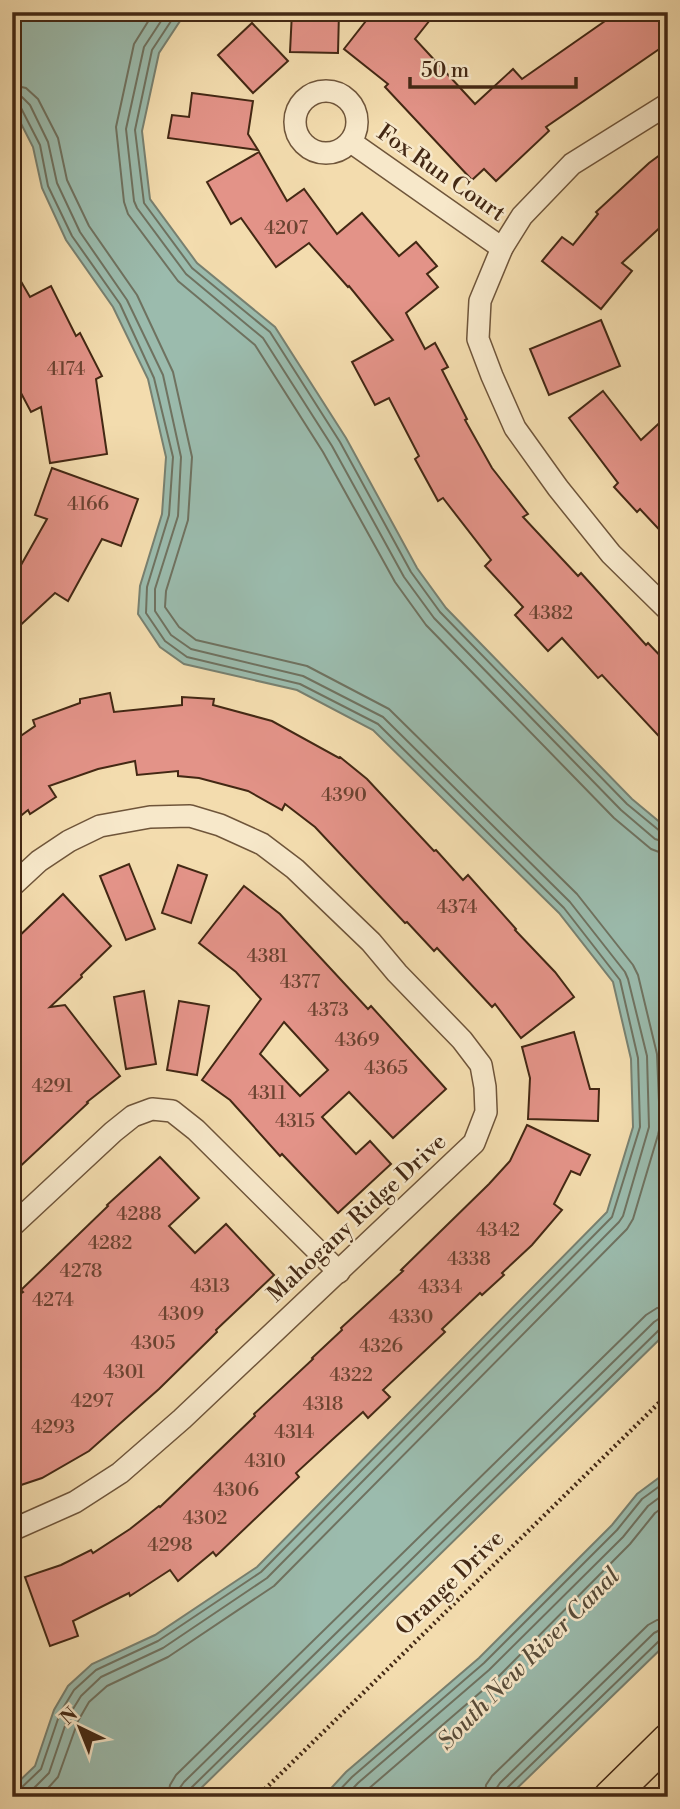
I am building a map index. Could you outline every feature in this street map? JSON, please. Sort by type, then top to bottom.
[{"type":"main road","points":[[610,1797],[668,1740]]},
{"type":"street","points":[[668,104],[572,164],[522,216],[502,248],[480,301],[478,339],[515,428],[558,488],[611,554],[668,610]]},
{"type":"street","name":"Fox Run Court","points":[[351,142],[502,248]]},
{"type":"street","name":"Mahogany Ridge Drive","points":[[12,886],[49,854],[69,841],[100,826],[150,817],[190,816],[220,825],[262,844],[295,869],[371,942],[462,1040],[481,1065],[486,1112],[474,1143],[182,1419],[120,1473],[75,1502],[12,1530]]},
{"type":"street","points":[[12,1226],[133,1116],[152,1109],[172,1111],[196,1130],[338,1272]]},
{"type":"path","name":"Orange Drive","points":[[257,1797],[668,1394]]},
{"type":"water","points":[[12,12],[186,12],[159,53],[142,131],[150,199],[197,263],[275,327],[346,438],[417,568],[446,608],[632,799],[668,829],[668,1331],[192,1797],[12,1797],[12,1788],[35,1766],[54,1710],[68,1686],[92,1664],[155,1635],[257,1567],[607,1212],[633,1127],[631,1059],[613,982],[559,913],[373,730],[297,690],[184,664],[160,647],[138,614],[140,586],[162,514],[166,457],[148,379],[113,307],[66,240],[42,188],[33,147],[12,106]]},
{"type":"water","name":"South New River Canal","points":[[668,1471],[668,1642],[508,1797],[323,1797],[346,1772],[479,1658],[612,1525],[637,1494]]},
{"type":"building","points":[[292,12],[339,12],[338,53],[290,52]]},
{"type":"building","points":[[373,12],[420,12],[430,20],[415,39],[475,104],[513,69],[522,79],[618,12],[668,12],[668,43],[546,127],[549,131],[496,181],[484,169],[472,180],[385,87],[388,84],[344,49]]},
{"type":"building","points":[[252,23],[288,61],[253,93],[218,55]]},
{"type":"building","points":[[192,93],[253,101],[248,134],[258,150],[168,138],[172,115],[189,117]]},
{"type":"building","points":[[668,149],[668,220],[622,263],[632,271],[601,309],[542,261],[562,237],[573,245],[598,214],[596,212]]},
{"type":"building","points":[[259,152],[287,201],[304,189],[337,234],[362,213],[399,256],[416,242],[437,266],[427,274],[438,287],[406,313],[425,349],[435,343],[448,367],[442,370],[467,419],[465,420],[492,468],[528,514],[523,517],[578,576],[581,573],[646,645],[648,643],[668,664],[668,746],[602,675],[598,678],[562,638],[548,651],[515,615],[523,607],[485,566],[491,560],[443,498],[438,501],[415,459],[419,456],[389,398],[375,405],[352,362],[393,340],[349,286],[309,243],[276,267],[241,218],[231,224],[207,182]]},
{"type":"building","points":[[12,266],[30,297],[51,286],[76,336],[80,333],[102,376],[96,379],[107,454],[50,463],[41,407],[31,412],[12,376]]},
{"type":"building","points":[[601,320],[620,366],[549,395],[530,349]]},
{"type":"building","points":[[603,391],[641,440],[668,415],[668,539],[640,509],[637,512],[614,487],[618,483],[569,418]]},
{"type":"building","points":[[52,468],[138,499],[121,546],[102,539],[68,601],[55,593],[12,633],[12,581],[47,519],[35,515]]},
{"type":"building","points":[[110,693],[114,712],[182,705],[182,697],[214,699],[213,705],[272,721],[340,757],[367,779],[463,880],[468,875],[574,997],[521,1038],[495,1004],[492,1007],[437,948],[434,951],[407,922],[405,923],[315,827],[285,804],[282,810],[248,791],[199,778],[178,776],[178,771],[137,775],[135,761],[98,769],[49,786],[56,797],[30,814],[28,810],[12,823],[12,742],[35,726],[33,720],[80,703],[80,699]]},
{"type":"building","points":[[129,864],[155,929],[126,940],[100,876]]},
{"type":"building","points":[[178,865],[207,875],[191,923],[162,913]]},
{"type":"building","points":[[244,886],[280,914],[368,1009],[371,1006],[446,1089],[393,1138],[349,1092],[322,1117],[356,1154],[370,1141],[391,1164],[338,1213],[282,1154],[280,1156],[230,1100],[202,1080],[261,999],[236,972],[199,943]],"holes":[[[284,1022],[328,1070],[300,1096],[260,1054]]]},
{"type":"building","points":[[63,894],[111,946],[50,1007],[65,1005],[120,1076],[87,1102],[12,1174],[12,943]]},
{"type":"building","points":[[144,991],[156,1064],[126,1069],[114,997]]},
{"type":"building","points":[[179,1001],[209,1006],[197,1075],[167,1070]]},
{"type":"building","points":[[574,1032],[590,1089],[599,1089],[598,1121],[528,1119],[530,1078],[522,1047]]},
{"type":"building","points":[[527,1125],[590,1155],[580,1175],[571,1171],[554,1204],[562,1210],[532,1245],[502,1273],[504,1275],[482,1295],[480,1293],[442,1329],[445,1332],[383,1390],[390,1397],[368,1418],[363,1412],[333,1439],[296,1473],[299,1477],[216,1556],[213,1552],[178,1581],[170,1570],[130,1596],[129,1593],[73,1621],[78,1636],[50,1646],[25,1577],[61,1565],[91,1550],[93,1553],[160,1507],[489,1184],[510,1161]]},
{"type":"building","points":[[160,1157],[199,1198],[169,1226],[195,1253],[226,1224],[274,1275],[159,1389],[89,1451],[42,1478],[12,1488],[12,1299],[23,1292],[21,1290],[107,1205]]}]
